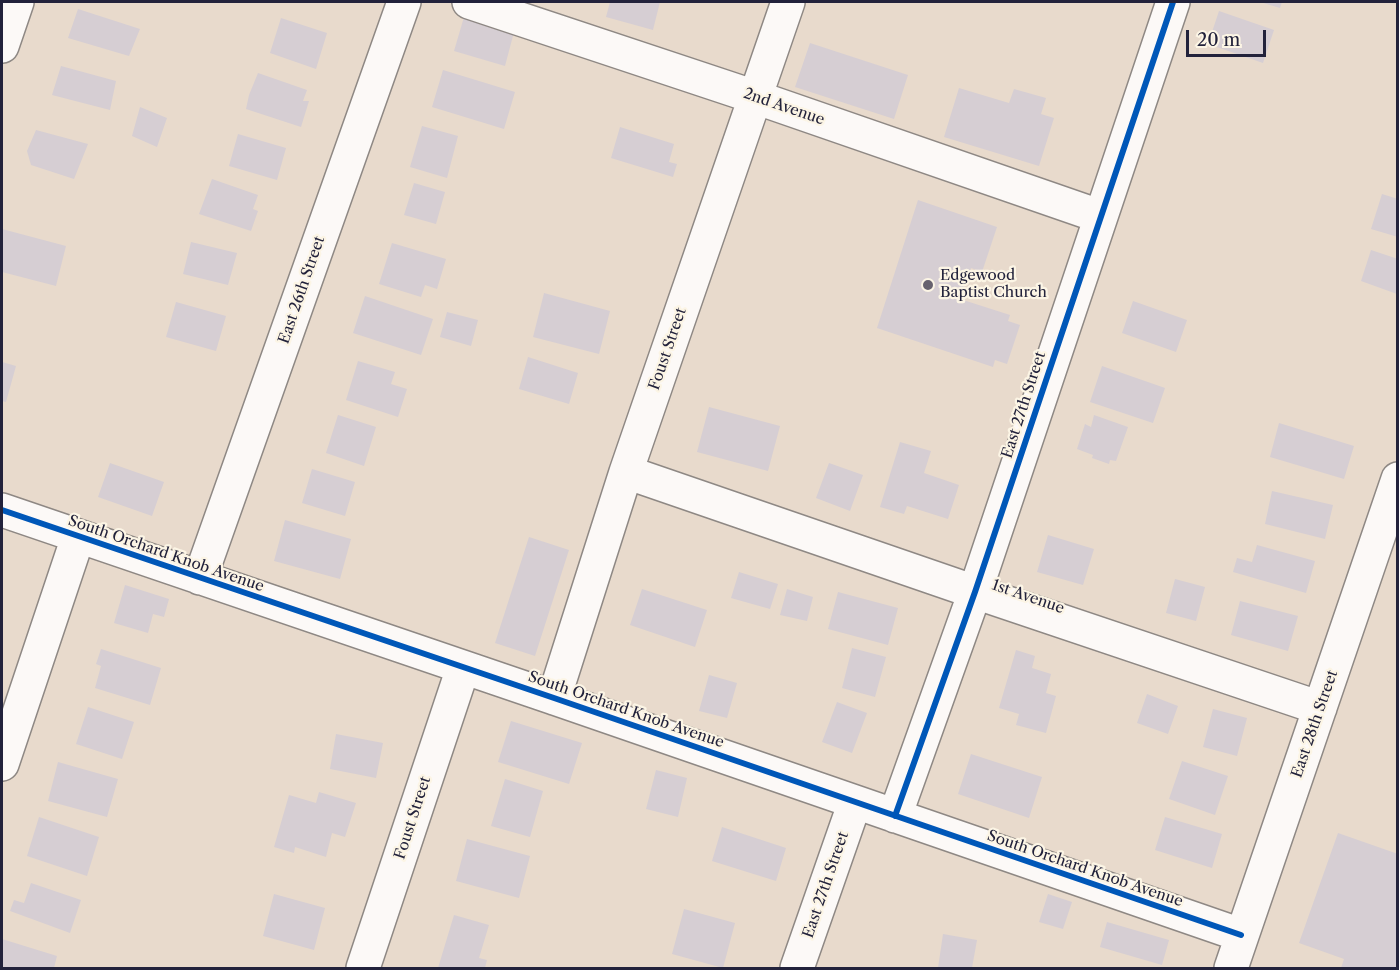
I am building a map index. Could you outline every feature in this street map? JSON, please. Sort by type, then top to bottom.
[{"type":"street","points":[[2,46],[17,2]]},
{"type":"street","name":"East 26th Street","points":[[200,578],[404,2]]},
{"type":"street","name":"2nd Avenue","points":[[469,2],[755,97],[1099,216]]},
{"type":"street","name":"Foust Street","points":[[554,698],[626,471],[788,2]]},
{"type":"street","name":"East 27th Street","points":[[895,816],[975,592],[1099,216],[1173,2]]},
{"type":"street","name":"1st Avenue","points":[[626,471],[1320,708]]},
{"type":"street","name":"East 28th Street","points":[[1231,969],[1398,479]]},
{"type":"street","name":"South Orchard Knob Avenue","points":[[2,510],[1241,935]]},
{"type":"street","points":[[2,764],[78,537]]},
{"type":"street","name":"Foust Street","points":[[363,969],[463,668]]},
{"type":"street","name":"East 27th Street","points":[[797,969],[855,802]]},
{"type":"building","points":[[610,2],[660,2],[653,30],[606,17]]},
{"type":"building","points":[[1260,2],[1282,2],[1280,8]]},
{"type":"building","points":[[78,9],[140,29],[129,56],[68,38]]},
{"type":"building","points":[[1219,11],[1274,30],[1263,63],[1208,44]]},
{"type":"building","points":[[464,17],[514,32],[505,66],[454,51]]},
{"type":"building","points":[[281,18],[327,33],[316,69],[270,53]]},
{"type":"building","points":[[810,43],[908,75],[894,119],[795,87]]},
{"type":"building","points":[[61,66],[116,81],[110,110],[52,95]]},
{"type":"building","points":[[443,70],[515,92],[504,129],[432,107]]},
{"type":"building","points":[[258,73],[307,90],[303,101],[309,101],[301,127],[246,109]]},
{"type":"building","points":[[959,88],[1009,103],[1014,89],[1046,98],[1041,114],[1054,118],[1039,166],[944,137]]},
{"type":"building","points":[[140,107],[167,118],[157,147],[132,136]]},
{"type":"building","points":[[422,126],[458,136],[447,178],[410,167]]},
{"type":"building","points":[[620,127],[674,144],[669,162],[677,164],[673,177],[611,158]]},
{"type":"building","points":[[36,130],[88,144],[74,179],[31,165],[27,151]]},
{"type":"building","points":[[238,134],[286,148],[277,180],[229,166]]},
{"type":"building","points":[[212,179],[258,195],[253,209],[258,211],[251,231],[199,214]]},
{"type":"building","points":[[414,183],[445,192],[436,224],[404,215]]},
{"type":"building","points":[[1382,194],[1398,199],[1398,237],[1371,229]]},
{"type":"building","name":"Edgewood Baptist Church","points":[[918,200],[997,227],[982,272],[971,268],[960,299],[1010,315],[1008,321],[1020,325],[1007,364],[995,360],[993,367],[877,328]]},
{"type":"building","points":[[2,229],[66,246],[56,286],[2,272]]},
{"type":"building","points":[[191,242],[237,253],[228,285],[183,274]]},
{"type":"building","points":[[392,243],[446,259],[437,289],[425,285],[421,297],[379,284]]},
{"type":"building","points":[[1371,250],[1398,259],[1397,294],[1361,281]]},
{"type":"building","points":[[544,293],[610,311],[599,354],[533,337]]},
{"type":"building","points":[[365,296],[433,319],[421,355],[353,333]]},
{"type":"building","points":[[1133,301],[1187,320],[1176,352],[1122,333]]},
{"type":"building","points":[[176,302],[226,316],[216,351],[166,337]]},
{"type":"building","points":[[447,312],[478,320],[471,346],[440,337]]},
{"type":"building","points":[[528,357],[578,373],[569,404],[519,389]]},
{"type":"building","points":[[358,361],[395,372],[391,384],[407,389],[398,417],[346,400]]},
{"type":"building","points":[[2,362],[16,366],[6,402],[2,401]]},
{"type":"building","points":[[1102,366],[1165,388],[1153,423],[1090,402]]},
{"type":"building","points":[[709,407],[780,426],[768,471],[697,452]]},
{"type":"building","points":[[338,415],[376,427],[364,466],[326,453]]},
{"type":"building","points":[[1094,415],[1128,427],[1116,461],[1110,460],[1109,464],[1077,449],[1085,424],[1091,427]]},
{"type":"building","points":[[1279,423],[1354,446],[1344,479],[1270,457]]},
{"type":"building","points":[[900,442],[931,451],[924,473],[959,485],[948,519],[907,506],[904,514],[880,507]]},
{"type":"building","points":[[110,463],[164,482],[152,516],[98,497]]},
{"type":"building","points":[[829,463],[863,475],[850,511],[816,498]]},
{"type":"building","points":[[312,469],[355,482],[345,516],[302,503]]},
{"type":"building","points":[[1272,491],[1333,505],[1325,539],[1265,524]]},
{"type":"building","points":[[285,520],[351,539],[340,579],[274,561]]},
{"type":"building","points":[[1048,535],[1094,549],[1083,585],[1037,572]]},
{"type":"building","points":[[529,537],[569,550],[535,656],[495,643]]},
{"type":"building","points":[[1257,545],[1315,561],[1306,593],[1233,572],[1237,558],[1252,562]]},
{"type":"building","points":[[739,572],[778,584],[770,609],[731,598]]},
{"type":"building","points":[[1175,579],[1205,587],[1196,621],[1166,613]]},
{"type":"building","points":[[125,585],[169,599],[164,617],[153,614],[148,633],[114,623]]},
{"type":"building","points":[[642,589],[707,610],[695,647],[630,625]]},
{"type":"building","points":[[787,589],[813,597],[807,621],[780,615]]},
{"type":"building","points":[[838,592],[898,608],[888,645],[828,629]]},
{"type":"building","points":[[1240,601],[1298,616],[1288,651],[1231,635]]},
{"type":"building","points":[[852,648],[886,657],[875,697],[842,688]]},
{"type":"building","points":[[101,649],[161,668],[150,705],[95,688],[101,666],[96,664]]},
{"type":"building","points":[[1016,650],[1035,656],[1032,668],[1051,674],[1046,693],[1056,696],[1046,733],[1016,725],[1019,714],[999,708]]},
{"type":"building","points":[[709,675],[737,683],[727,718],[699,711]]},
{"type":"building","points":[[1147,694],[1178,706],[1168,734],[1137,723]]},
{"type":"building","points":[[837,702],[867,713],[852,753],[822,742]]},
{"type":"building","points":[[88,707],[134,722],[122,759],[76,744]]},
{"type":"building","points":[[1213,709],[1247,718],[1237,756],[1203,747]]},
{"type":"building","points":[[511,721],[582,743],[569,784],[498,762]]},
{"type":"building","points":[[336,734],[383,743],[376,778],[330,769]]},
{"type":"building","points":[[971,754],[1042,777],[1029,818],[958,794]]},
{"type":"building","points":[[1182,761],[1228,776],[1215,815],[1169,799]]},
{"type":"building","points":[[58,762],[118,779],[107,817],[48,801]]},
{"type":"building","points":[[656,770],[687,778],[678,817],[646,809]]},
{"type":"building","points":[[505,779],[543,791],[530,837],[491,826]]},
{"type":"building","points":[[319,792],[356,803],[345,837],[332,833],[326,857],[295,847],[294,853],[274,847],[289,795],[316,803]]},
{"type":"building","points":[[39,817],[99,837],[87,876],[27,856]]},
{"type":"building","points":[[1165,817],[1222,834],[1212,868],[1155,850]]},
{"type":"building","points":[[722,827],[786,848],[776,881],[712,861]]},
{"type":"building","points":[[1338,833],[1398,854],[1398,968],[1341,968],[1344,959],[1299,943]]},
{"type":"building","points":[[467,839],[530,856],[519,898],[456,881]]},
{"type":"building","points":[[31,883],[81,900],[70,933],[10,911],[14,900],[24,903]]},
{"type":"building","points":[[274,894],[325,908],[314,950],[263,936]]},
{"type":"building","points":[[1048,894],[1072,902],[1063,929],[1039,922]]},
{"type":"building","points":[[684,909],[735,923],[723,968],[672,954]]},
{"type":"building","points":[[454,915],[489,925],[479,958],[487,960],[485,968],[438,968]]},
{"type":"building","points":[[1107,922],[1169,940],[1162,965],[1100,947]]},
{"type":"building","points":[[943,934],[977,940],[972,968],[938,968]]},
{"type":"building","points":[[2,939],[57,956],[54,968],[2,968]]},
{"type":"cycle path","points":[[895,816],[975,592],[1173,2]]},
{"type":"cycle path","points":[[2,510],[1241,935]]},
{"type":"place","name":"Edgewood Baptist Church","points":[[928,285]]}]
